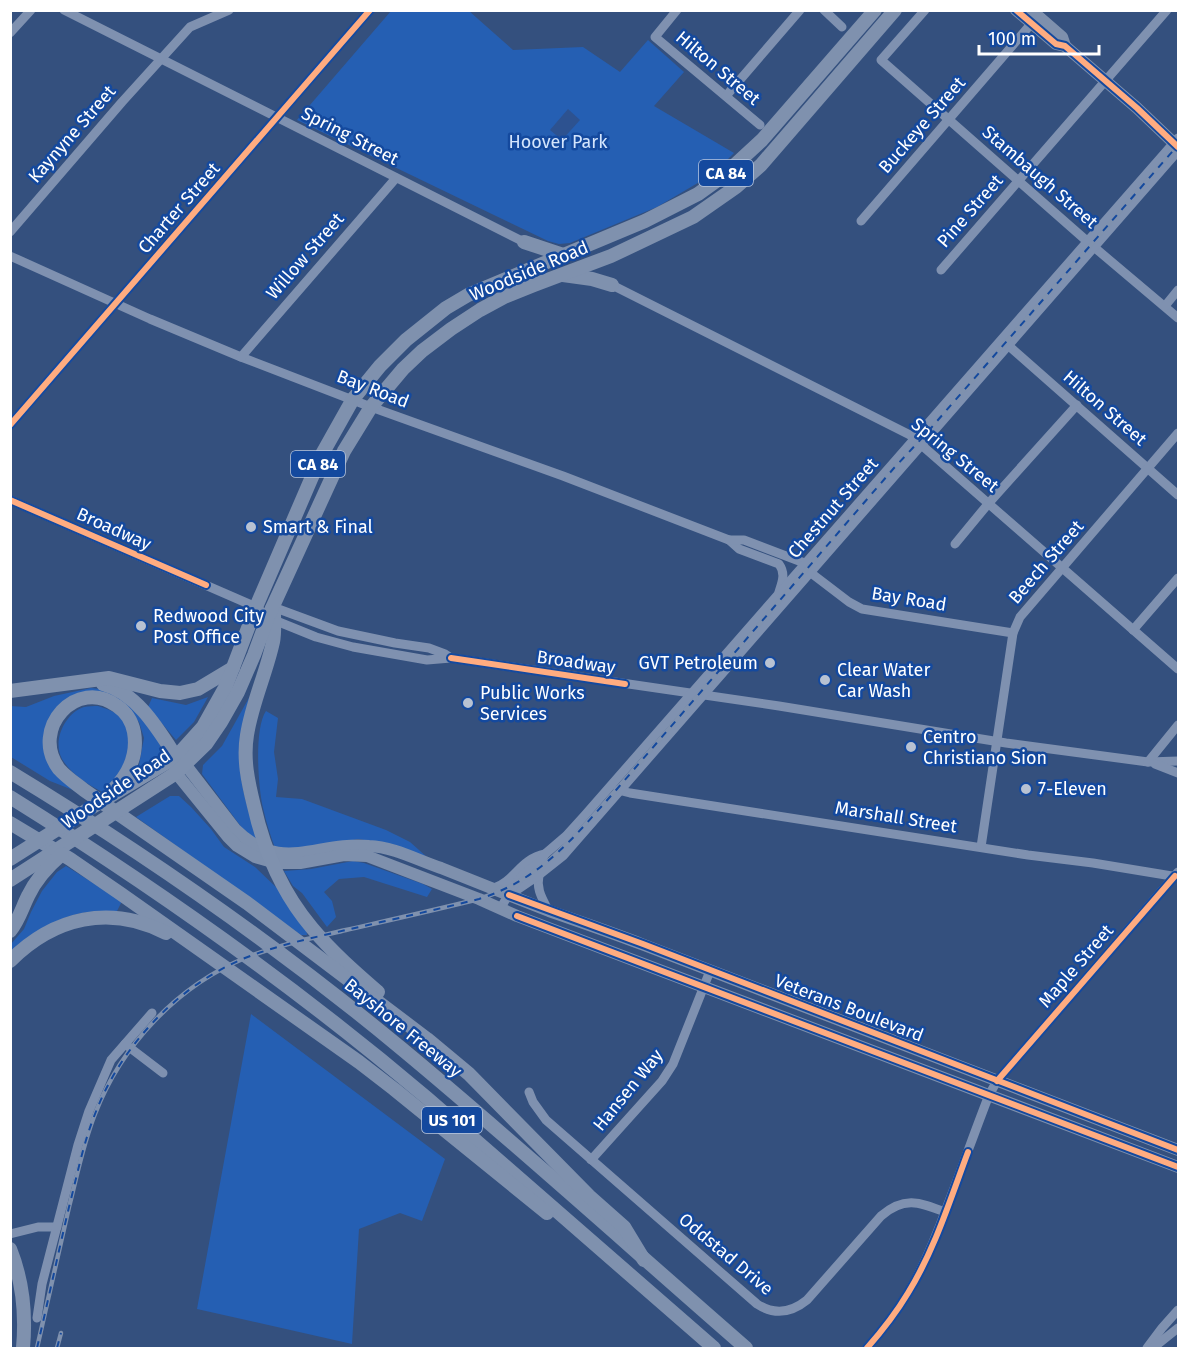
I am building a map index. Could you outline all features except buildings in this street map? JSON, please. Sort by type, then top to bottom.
[{"type":"highway","name":"Woodside Road","points":[[10,857],[97,804],[179,765],[217,704],[321,456],[362,386],[393,352],[446,308],[468,295],[672,208],[698,194],[723,176],[762,140],[875,10]]},
{"type":"highway","name":"Woodside Road","points":[[10,880],[123,808],[206,744],[229,710],[344,451],[371,407],[403,369],[422,351],[480,310],[504,297],[611,256],[693,217],[736,187],[761,165],[896,10]]},
{"type":"highway","points":[[524,242],[563,255]]},
{"type":"highway","points":[[524,242],[531,256],[528,269]]},
{"type":"highway","points":[[611,256],[606,273],[612,285]]},
{"type":"highway","points":[[561,274],[612,285]]},
{"type":"highway","points":[[272,614],[273,641],[250,721],[245,759],[248,782],[261,832],[288,894],[312,928],[332,950],[427,1039]]},
{"type":"highway","points":[[10,691],[109,678],[160,691],[180,693],[198,689],[233,668]]},
{"type":"highway","points":[[90,680],[113,687],[132,700],[156,727],[179,765]]},
{"type":"highway","points":[[97,804],[114,789],[126,774],[133,760],[135,743],[133,728],[126,714],[114,704],[97,698],[79,700],[70,704],[53,723],[49,738],[51,753],[60,769],[84,790],[129,821],[212,879],[316,955],[427,1039],[469,1074],[589,1196],[624,1227],[644,1260]]},
{"type":"highway","name":"Bayshore Freeway","points":[[10,772],[190,888],[351,1008],[425,1068],[746,1348]]},
{"type":"highway","name":"US 101","points":[[10,797],[176,905],[268,972],[387,1064],[714,1348]]},
{"type":"highway","points":[[10,931],[21,915],[33,886],[51,863],[123,808]]},
{"type":"highway","points":[[16,826],[70,859],[202,954],[311,1028],[394,1089],[531,1201],[630,1275]]},
{"type":"highway","points":[[10,961],[28,945],[52,931],[77,921],[100,917],[122,918],[147,924],[202,954]]},
{"type":"highway","points":[[10,1249],[17,1265],[23,1299],[25,1326],[23,1348]]},
{"type":"main road","points":[[1016,10],[1035,15],[1062,37],[1065,46],[1178,144]]},
{"type":"main road","name":"Veterans Boulevard","points":[[179,765],[235,829],[260,848],[288,854],[360,845],[391,849],[1179,1150]]},
{"type":"main road","name":"Veterans Boulevard","points":[[179,765],[228,837],[237,846],[255,857],[289,864],[344,855],[367,856],[468,894],[500,909],[1179,1167]]},
{"type":"main road","points":[[881,1054],[907,1046]]},
{"type":"street","points":[[10,33],[31,10]]},
{"type":"street","name":"Spring Street","points":[[64,10],[524,242]]},
{"type":"street","name":"Kaynyne Street","points":[[10,232],[159,59],[190,27],[229,10]]},
{"type":"street","name":"Charter Street","points":[[10,425],[370,10]]},
{"type":"street","name":"Hilton Street","points":[[677,10],[655,37],[760,125]]},
{"type":"street","points":[[726,96],[800,10]]},
{"type":"street","points":[[824,10],[842,27]]},
{"type":"street","name":"Stambaugh Street","points":[[925,10],[882,60],[1179,318]]},
{"type":"street","name":"Pine Street","points":[[941,270],[1167,10]]},
{"type":"street","name":"Buckeye Street","points":[[861,220],[1035,15]]},
{"type":"street","name":"Chestnut Street","points":[[509,895],[563,856],[621,791],[809,568],[1178,144]]},
{"type":"street","name":"Willow Street","points":[[241,357],[396,178]]},
{"type":"street","name":"Chestnut Street","points":[[918,443],[1009,346],[1092,244]]},
{"type":"street","name":"Bay Road","points":[[10,256],[179,332],[241,357],[729,540],[739,549],[779,564],[784,577],[779,592]]},
{"type":"street","name":"Spring Street","points":[[612,285],[910,435],[1179,669]]},
{"type":"street","points":[[1165,306],[1179,290]]},
{"type":"street","name":"Hilton Street","points":[[1009,346],[1179,495]]},
{"type":"street","points":[[955,544],[1077,405]]},
{"type":"street","name":"Beech Street","points":[[981,847],[1012,633],[1020,617],[1179,433]]},
{"type":"street","name":"Broadway","points":[[10,500],[272,614],[338,631],[429,648],[451,658],[998,741],[1148,762],[1179,761]]},
{"type":"street","name":"Bay Road","points":[[729,540],[744,540],[809,568],[849,602],[861,609],[1012,633]]},
{"type":"street","name":"Chestnut Street","points":[[500,909],[515,884],[566,836],[779,592],[809,568]]},
{"type":"street","points":[[1134,630],[1179,578]]},
{"type":"street","points":[[1148,762],[1179,725]]},
{"type":"street","name":"Broadway","points":[[1148,762],[1179,772]]},
{"type":"street","points":[[636,774],[634,779],[638,788],[648,796]]},
{"type":"street","name":"Marshall Street","points":[[610,786],[621,791],[648,796],[1178,875]]},
{"type":"street","points":[[494,888],[507,882],[521,866],[535,856],[545,854]]},
{"type":"street","points":[[539,875],[538,888],[548,910]]},
{"type":"street","name":"Maple Street","points":[[867,1348],[888,1323],[909,1292],[932,1246],[989,1095],[997,1081],[1178,875]]},
{"type":"street","name":"Hansen Way","points":[[591,1160],[668,1072],[678,1055],[710,970]]},
{"type":"street","points":[[37,1318],[42,1284],[88,1111],[111,1060],[152,1012]]},
{"type":"street","points":[[125,1044],[163,1073]]},
{"type":"street","name":"Oddstad Drive","points":[[529,1092],[538,1111],[546,1120],[765,1309],[791,1310],[800,1306],[881,1216],[894,1206],[917,1202],[945,1212]]},
{"type":"street","points":[[10,1234],[38,1227],[57,1227]]},
{"type":"street","points":[[1147,1348],[1179,1310]]},
{"type":"street","points":[[1153,1348],[1179,1328]]},
{"type":"green space","name":"Hoover Park","points":[[391,11],[469,11],[513,50],[583,47],[620,72],[648,40],[684,72],[654,106],[734,153],[713,174],[657,207],[570,243],[559,244],[548,241],[297,120]]},
{"type":"green space","points":[[91,688],[108,690],[126,700],[154,733],[165,755],[137,775],[144,738],[139,722],[120,701],[102,694],[60,708],[47,754],[78,792],[50,781],[11,757],[10,706],[26,707],[54,696]]},
{"type":"green space","points":[[250,696],[241,734],[240,771],[245,798],[260,843],[242,828],[202,774],[203,765],[222,746]]},
{"type":"green space","points":[[208,697],[194,722],[176,740],[148,707],[152,698],[186,705]]},
{"type":"green space","points":[[98,706],[115,713],[124,720],[133,749],[117,781],[102,792],[75,774],[59,752],[62,728],[71,715],[84,707]]},
{"type":"green space","points":[[266,711],[278,718],[274,752],[278,779],[276,797],[302,799],[386,830],[410,842],[428,858],[395,845],[358,839],[309,848],[275,848],[263,808],[259,773],[258,744],[262,719]]},
{"type":"green space","points":[[170,796],[179,796],[211,829],[224,847],[255,867],[279,890],[306,928],[307,935],[301,935],[136,817]]},
{"type":"green space","points":[[353,861],[432,889],[427,897],[364,877],[339,879],[324,892],[332,901],[336,917],[327,927],[302,893],[293,886],[284,871],[311,869]]},
{"type":"green space","points":[[66,866],[122,901],[116,913],[94,912],[68,917],[38,932],[11,953],[11,944],[24,929],[42,891],[57,872]]},
{"type":"green space","points":[[251,1014],[445,1159],[422,1221],[400,1213],[359,1229],[352,1344],[197,1309]]},
{"type":"shaded area","points":[[568,109],[580,120],[562,140],[550,130]]},
{"type":"railway","points":[[37,1348],[69,1207],[91,1125],[106,1089],[120,1065],[154,1021],[197,985],[245,958],[295,942],[479,899],[521,880],[556,855],[617,789],[894,468],[1178,145]]},
{"type":"railway","points":[[57,1348],[61,1333]]},
{"type":"cycle path","points":[[10,425],[370,10]]},
{"type":"cycle path","points":[[1016,10],[1056,44],[1065,46],[1178,147]]},
{"type":"cycle path","points":[[10,500],[206,585]]},
{"type":"cycle path","points":[[451,658],[625,684]]},
{"type":"cycle path","points":[[997,1081],[1175,876]]},
{"type":"cycle path","points":[[509,895],[643,944],[1178,1150]]},
{"type":"cycle path","points":[[517,916],[1178,1167]]},
{"type":"cycle path","points":[[867,1348],[894,1315],[918,1276],[941,1224],[968,1152]]},
{"type":"place","name":"Smart & Final","points":[[251,527]]},
{"type":"place","name":"Redwood City Post Office","points":[[141,626]]},
{"type":"place","name":"GVT Petroleum","points":[[770,663]]},
{"type":"place","name":"Clear Water Car Wash","points":[[825,680]]},
{"type":"place","name":"Public Works Services","points":[[468,703]]},
{"type":"place","name":"Centro Christiano Sion","points":[[911,747]]},
{"type":"place","name":"7-Eleven","points":[[1026,789]]}]
